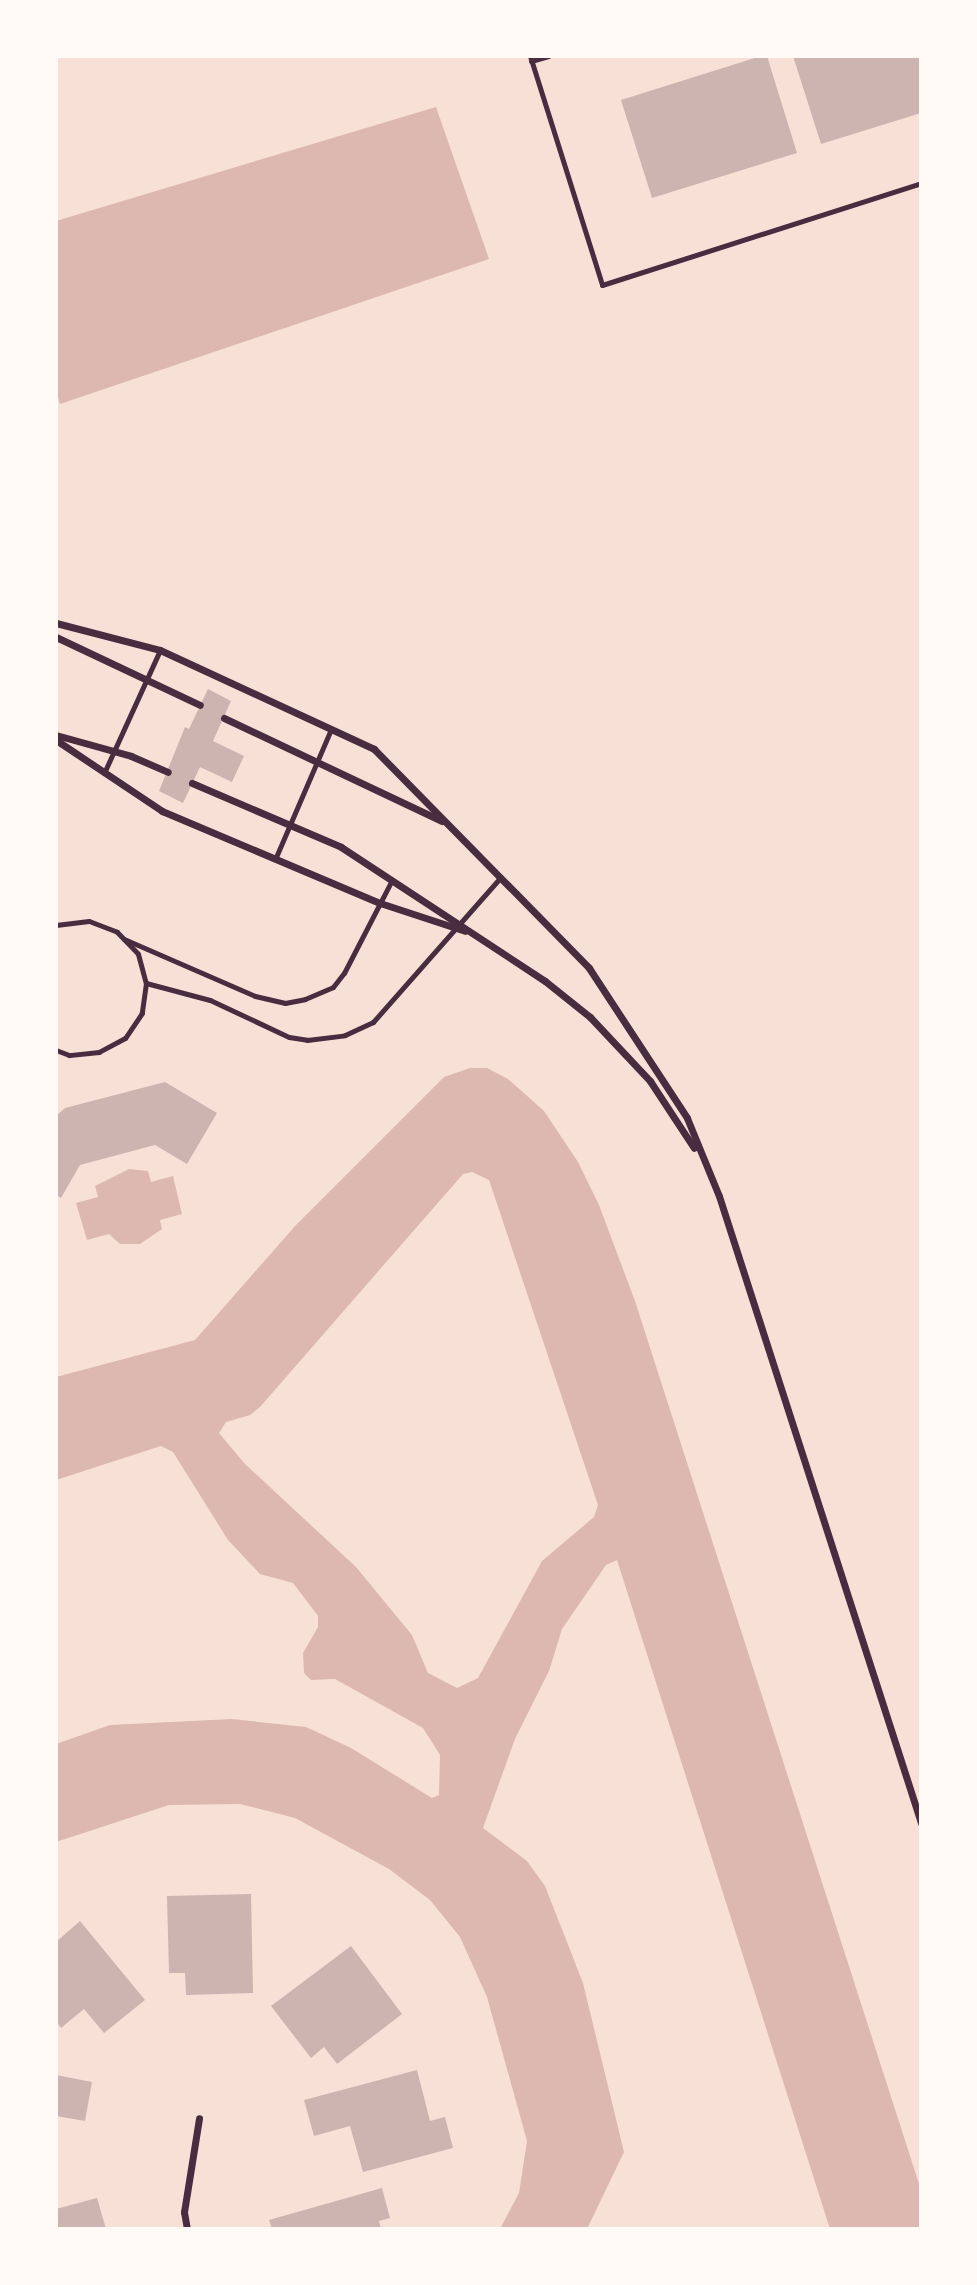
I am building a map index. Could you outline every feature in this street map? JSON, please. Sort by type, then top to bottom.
[{"type":"street","points":[[56,623],[160,650],[374,749],[503,876],[589,968],[632,1029],[687,1118],[719,1196],[921,1824]]},
{"type":"street","points":[[56,637],[200,705]]},
{"type":"street","points":[[224,718],[447,823]]},
{"type":"street","points":[[56,737],[114,752],[168,772]]},
{"type":"street","points":[[56,737],[162,811],[380,903],[459,926]]},
{"type":"street","points":[[192,783],[341,848],[459,926],[477,935],[590,1017],[641,1072],[690,1140],[719,1196]]},
{"type":"street","points":[[187,2229],[184,2212],[200,2118]]},
{"type":"lane","points":[[548,56],[531,59],[602,285],[921,183]]},
{"type":"lane","points":[[104,773],[160,650]]},
{"type":"lane","points":[[276,857],[331,729]]},
{"type":"lane","points":[[146,983],[210,1000],[289,1037],[326,1040],[373,1022],[503,876]]},
{"type":"lane","points":[[56,925],[89,921],[255,996],[285,1003],[333,987],[392,880]]},
{"type":"lane","points":[[56,1049],[69,1055],[99,1052],[125,1038],[142,1013],[146,983],[138,954],[124,939]]},
{"type":"shaded area","points":[[436,107],[489,259],[60,404],[56,390],[56,221]]},
{"type":"shaded area","points":[[470,1068],[487,1068],[508,1079],[544,1111],[578,1162],[599,1205],[635,1301],[921,2190],[921,2229],[830,2229],[617,1560],[606,1565],[562,1629],[549,1671],[515,1739],[483,1828],[527,1861],[545,1886],[583,1983],[624,2152],[587,2229],[500,2229],[519,2193],[527,2141],[487,1997],[460,1937],[430,1900],[389,1869],[295,1818],[240,1804],[169,1805],[56,1842],[56,1744],[110,1725],[232,1719],[306,1727],[351,1748],[432,1798],[439,1795],[440,1755],[423,1728],[335,1679],[311,1680],[304,1673],[303,1653],[318,1627],[318,1616],[293,1583],[260,1574],[228,1540],[173,1452],[161,1446],[56,1480],[56,1377],[195,1340],[296,1225],[444,1077]],"holes":[[[472,1172],[489,1180],[598,1505],[594,1517],[542,1561],[478,1678],[457,1688],[428,1673],[412,1635],[356,1567],[244,1463],[219,1433],[226,1422],[250,1415],[260,1407],[463,1174]]]},
{"type":"shaded area","points":[[129,1169],[148,1171],[151,1182],[173,1176],[182,1214],[160,1220],[162,1229],[140,1244],[120,1244],[109,1234],[87,1240],[76,1203],[98,1197],[95,1186]]},
{"type":"building","points":[[767,56],[797,153],[652,198],[621,100]]},
{"type":"building","points":[[793,56],[921,56],[921,113],[821,144]]},
{"type":"building","points":[[208,689],[231,701],[213,741],[244,756],[232,782],[200,767],[183,803],[159,791],[185,727],[189,729]]},
{"type":"building","points":[[165,1082],[217,1113],[187,1164],[155,1145],[80,1165],[61,1198],[56,1195],[56,1116],[65,1108]]},
{"type":"building","points":[[251,1894],[253,1993],[186,1995],[185,1973],[169,1973],[167,1896]]},
{"type":"building","points":[[80,1921],[145,2000],[104,2033],[84,2009],[61,2028],[56,2021],[56,1942]]},
{"type":"building","points":[[351,1946],[402,2014],[337,2064],[324,2047],[311,2058],[271,2006]]},
{"type":"building","points":[[417,2070],[430,2121],[445,2117],[453,2148],[363,2172],[350,2126],[314,2136],[304,2100]]},
{"type":"building","points":[[56,2075],[92,2082],[85,2121],[56,2116]]},
{"type":"building","points":[[382,2188],[390,2218],[379,2221],[381,2229],[272,2229],[269,2220]]},
{"type":"building","points":[[97,2198],[106,2229],[56,2229],[56,2209]]}]
